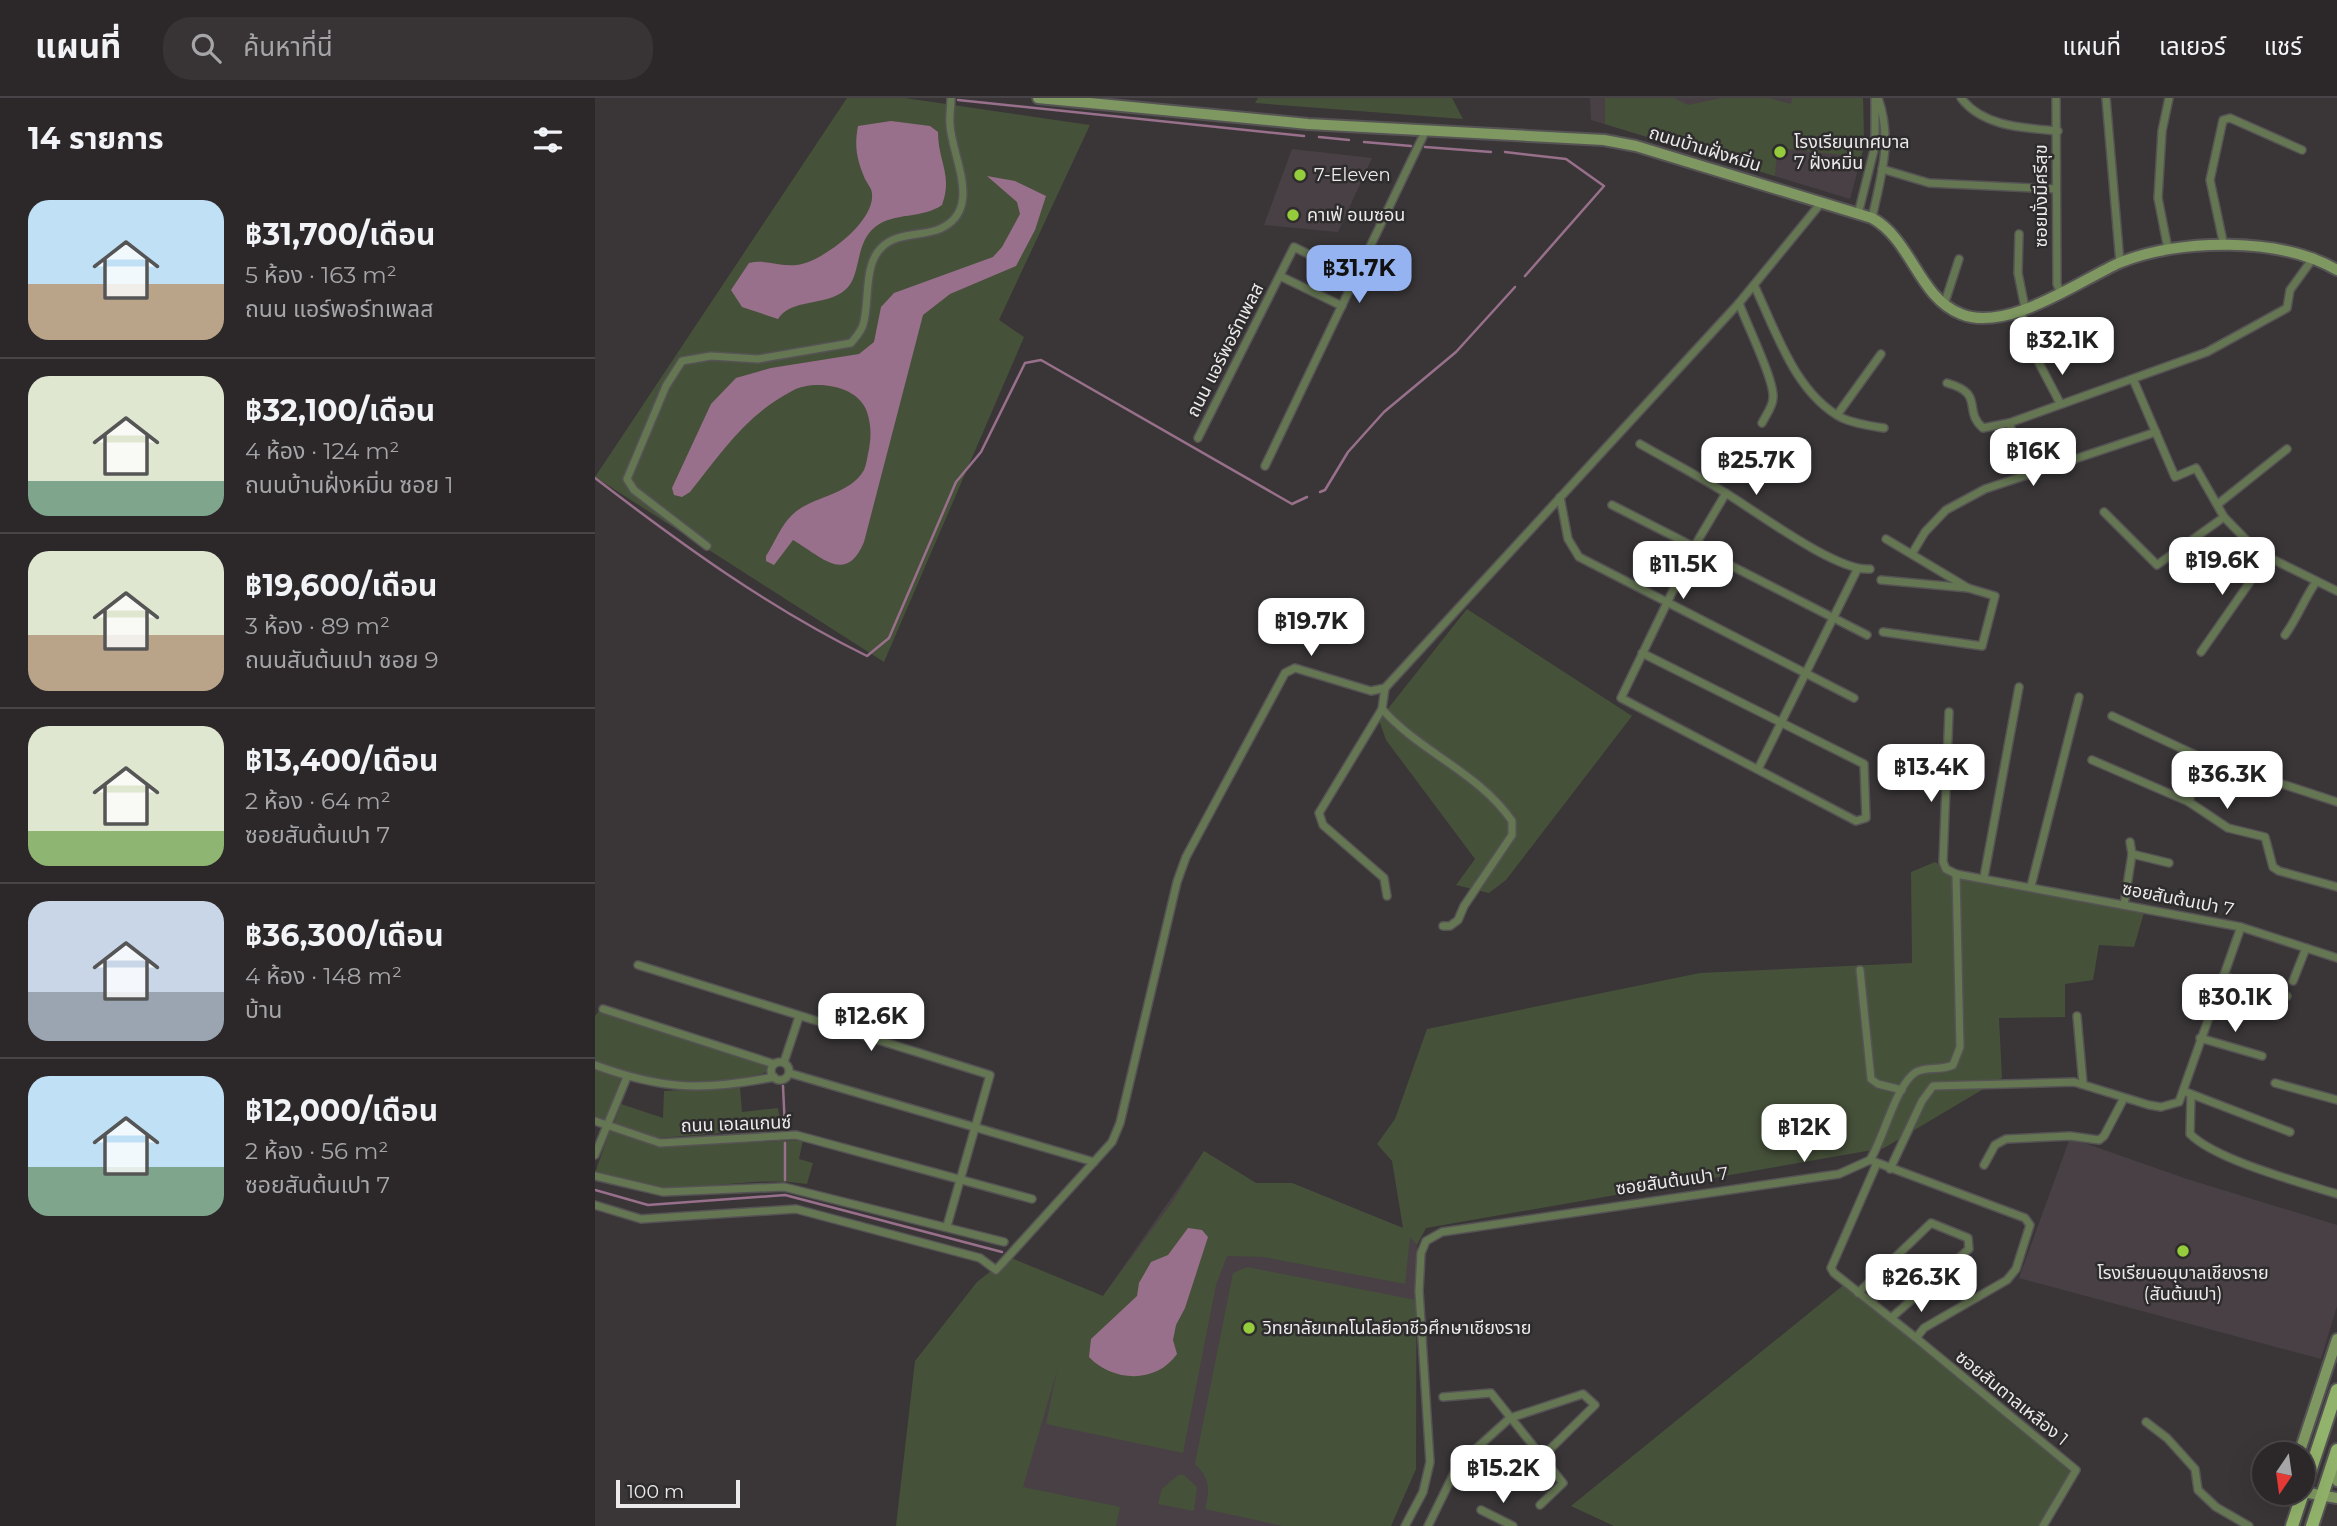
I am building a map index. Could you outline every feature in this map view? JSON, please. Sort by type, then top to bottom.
[{"type":"main road","points":[[2315,1456],[2337,1390]]},
{"type":"main road","points":[[2313,1523],[2335,1455]]},
{"type":"main road","points":[[2293,1526],[2299,1505]]},
{"type":"street","points":[[707,546],[634,490],[627,479],[666,386],[682,361],[711,356],[758,359],[851,343],[862,327],[872,265],[881,248],[899,237],[938,229],[955,217],[963,201],[962,174],[950,126],[951,98]]},
{"type":"street","name":"ถนนบ้านฝั่งหมิ่น","points":[[1038,98],[1308,124],[1604,140],[1636,146],[1872,218],[1896,236],[1944,304]]},
{"type":"street","points":[[1872,218],[1887,148],[1887,120],[1876,98]]},
{"type":"street","points":[[1858,214],[1875,146],[1876,98]]},
{"type":"street","points":[[1961,98],[1985,118],[2017,127],[2058,131]]},
{"type":"street","name":"ซอยมั่งมีศรีสุข","points":[[2056,98],[2057,284],[2061,294]]},
{"type":"street","points":[[2106,98],[2120,263]]},
{"type":"street","points":[[2168,249],[2158,194],[2162,131],[2169,98]]},
{"type":"street","points":[[2224,246],[2210,180],[2223,120],[2230,118],[2302,150]]},
{"type":"street","points":[[1265,466],[1425,132]]},
{"type":"street","points":[[1882,170],[1929,183],[2056,190]]},
{"type":"street","points":[[1387,895],[1384,878],[1324,825],[1319,813],[1382,709],[1385,688],[1739,303],[1821,203]]},
{"type":"street","points":[[2019,234],[2018,273],[2024,309],[2024,355]]},
{"type":"street","points":[[1959,259],[1944,304],[1961,314],[1976,318],[2024,309],[2061,294],[2120,263],[2168,249],[2224,246],[2298,252],[2314,257],[2337,270]]},
{"type":"street","name":"ถนน แอร์พอร์ทเพลส","points":[[1198,438],[1294,247],[1310,255]]},
{"type":"street","points":[[1947,383],[1963,387],[1971,394],[1976,421],[1983,428],[2009,423],[2207,352],[2287,307],[2290,290],[2314,257]]},
{"type":"street","name":"ถนน แอร์พอร์ทเพลส","points":[[1280,276],[1342,306]]},
{"type":"street","points":[[1754,285],[1800,378],[1823,405],[1851,422],[1884,428]]},
{"type":"street","points":[[1739,303],[1756,350],[1772,380],[1773,400],[1762,423]]},
{"type":"street","points":[[1837,415],[1881,354]]},
{"type":"street","points":[[2039,363],[2060,403]]},
{"type":"street","points":[[2133,379],[2175,477],[2196,468],[2224,517],[2266,559],[2337,591]]},
{"type":"street","points":[[2009,423],[2029,474]]},
{"type":"street","points":[[1913,552],[1925,532],[1946,510],[1985,489],[2156,432]]},
{"type":"street","points":[[1640,444],[1792,536],[1857,570],[1870,569]]},
{"type":"street","points":[[2218,504],[2287,449]]},
{"type":"street","points":[[1643,653],[1864,764],[1866,818],[1856,821],[1621,698],[1694,547],[1725,493]]},
{"type":"street","points":[[1560,497],[1568,539],[1579,557],[1854,698]]},
{"type":"street","points":[[1612,505],[1867,635]]},
{"type":"street","points":[[2104,512],[2157,565],[2224,517]]},
{"type":"street","points":[[1886,539],[1913,552],[1968,588]]},
{"type":"street","points":[[2201,652],[2266,559]]},
{"type":"street","points":[[1758,769],[1857,570]]},
{"type":"street","points":[[1881,580],[1968,588],[1995,596],[1982,646],[1883,632]]},
{"type":"street","points":[[2285,635],[2301,613],[2303,600],[2316,582]]},
{"type":"street","points":[[595,1205],[641,1219],[796,1209],[980,1258],[996,1269],[1112,1143],[1120,1124],[1177,882],[1186,857],[1285,673],[1295,668],[1371,691],[1385,688]]},
{"type":"street","points":[[1984,877],[2019,687]]},
{"type":"street","points":[[2031,886],[2079,697]]},
{"type":"street","points":[[1382,709],[1398,726],[1479,785],[1512,821],[1512,835],[1458,920],[1450,926],[1443,926]]},
{"type":"street","points":[[1874,1161],[2025,1218],[2030,1225],[2016,1269],[2007,1280],[1924,1328],[1916,1338],[1834,1273],[1831,1265],[1902,1090],[1913,1074],[1923,1069],[1942,1071],[1953,1065],[1960,1047],[1956,874],[1946,869],[1943,862],[1949,712]]},
{"type":"street","points":[[2112,716],[2200,757],[2337,802]]},
{"type":"street","points":[[2189,802],[2200,757]]},
{"type":"street","points":[[2092,760],[2189,802],[2228,828],[2265,837],[2273,867],[2337,887]]},
{"type":"street","points":[[2124,905],[2132,854],[2130,842]]},
{"type":"street","points":[[2132,854],[2169,863]]},
{"type":"street","name":"ซอยสันต้นเปา 7","points":[[1956,874],[1984,877],[2241,927],[2337,958]]},
{"type":"street","points":[[2241,927],[2200,1038],[2188,1093],[2190,1134],[2198,1142],[2257,1167],[2337,1194]]},
{"type":"street","points":[[2293,981],[2306,948]]},
{"type":"street","points":[[638,965],[990,1075],[947,1226]]},
{"type":"street","points":[[1860,970],[1871,1079],[1878,1084],[1902,1090]]},
{"type":"street","points":[[2223,976],[2287,996]]},
{"type":"street","points":[[603,1009],[774,1064],[784,1062]]},
{"type":"street","points":[[2077,1016],[2083,1084]]},
{"type":"street","points":[[799,1017],[784,1062],[789,1073],[1094,1161]]},
{"type":"street","points":[[2200,1038],[2262,1056]]},
{"type":"street","points":[[773,1076],[774,1064]]},
{"type":"street","points":[[595,1065],[627,1077],[679,1088],[773,1076],[782,1080],[789,1073]]},
{"type":"street","points":[[595,1156],[627,1077]]},
{"type":"street","points":[[2275,1083],[2337,1100]]},
{"type":"street","points":[[1890,1169],[1922,1101],[1933,1086],[2083,1084],[2161,1107],[2179,1102],[2188,1093]]},
{"type":"street","points":[[2188,1093],[2290,1132]]},
{"type":"street","points":[[1983,1165],[1995,1145],[2006,1139],[2070,1136],[2099,1140],[2104,1136],[2124,1098]]},
{"type":"street","name":"ถนน เอเลแกนซ์","points":[[595,1121],[660,1143],[796,1135],[1032,1199]]},
{"type":"street","name":"ซอยสันต้นเปา 7","points":[[1405,1526],[1423,1492],[1430,1462],[1419,1291],[1421,1253],[1426,1241],[1434,1234],[1839,1174],[1874,1161]]},
{"type":"street","points":[[595,1176],[663,1192],[784,1186],[1004,1242]]},
{"type":"street","points":[[1858,1293],[1931,1223],[1968,1238],[1971,1243],[1969,1249],[1891,1318]]},
{"type":"street","name":"ซอยสันตาลเหลือง 1","points":[[1916,1338],[2076,1470],[2043,1526]]},
{"type":"street","points":[[2303,1442],[2337,1339]]},
{"type":"street","points":[[1443,1397],[1491,1393],[1563,1483],[1540,1505]]},
{"type":"street","points":[[1428,1526],[1458,1465],[1510,1418],[1583,1394],[1595,1405],[1539,1454],[1497,1482]]},
{"type":"street","points":[[2146,1422],[2167,1438],[2195,1469],[2198,1490],[2229,1516],[2249,1526]]},
{"type":"street","points":[[2335,1455],[2337,1481]]},
{"type":"street","points":[[2315,1496],[2337,1501]]},
{"type":"street","points":[[2313,1523],[2327,1507],[2337,1501]]},
{"type":"street","points":[[1481,1510],[1513,1526]]},
{"type":"shaded area","name":"โรงเรียนเทศบาล 7 ฝั่งหมิ่น","points":[[1590,98],[1863,98],[1864,146],[1850,199],[1591,120]]},
{"type":"shaded area","points":[[891,121],[930,126],[938,132],[946,177],[942,205],[926,212],[891,219],[875,227],[864,242],[854,277],[845,290],[837,295],[791,308],[778,319],[742,307],[731,290],[749,263],[797,265],[808,262],[833,249],[856,228],[871,205],[872,194],[858,159],[858,126]]},
{"type":"shaded area","points":[[1292,149],[1372,158],[1338,232],[1264,225]]},
{"type":"shaded area","points":[[987,176],[1015,181],[1046,196],[1035,230],[1016,266],[950,294],[923,315],[864,542],[857,555],[841,565],[833,564],[793,540],[774,565],[766,561],[766,556],[784,524],[792,515],[809,504],[840,491],[857,479],[864,470],[870,439],[869,418],[862,403],[845,390],[812,385],[801,387],[776,400],[748,423],[690,492],[682,497],[674,495],[672,488],[711,404],[736,378],[771,368],[859,354],[874,342],[881,307],[894,293],[993,257],[1002,247],[1020,214],[1017,202]]},
{"type":"shaded area","name":"โรงเรียนอนุบาลเชียงราย (สันต้นเปา)","points":[[2070,1138],[2187,1179],[2337,1225],[2337,1306],[2321,1359],[2019,1278]]},
{"type":"shaded area","name":"วิทยาลัยเทคโนโลยีอาชีวศึกษาเชียงราย","points":[[1204,1151],[1256,1183],[1292,1183],[1403,1228],[1417,1245],[1416,1469],[1387,1526],[1011,1526],[1061,1356]]},
{"type":"shaded area","points":[[1188,1228],[1202,1230],[1208,1237],[1185,1308],[1176,1325],[1173,1340],[1177,1354],[1158,1371],[1146,1375],[1122,1375],[1099,1365],[1089,1357],[1091,1339],[1137,1296],[1139,1283],[1151,1262],[1168,1255]]},
{"type":"green space","points":[[847,98],[905,98],[1090,125],[999,320],[1024,337],[884,662],[595,477]]},
{"type":"green space","points":[[1258,98],[1452,98],[1463,119],[1255,103]]},
{"type":"green space","name":"โรงเรียนเทศบาล 7 ฝั่งหมิ่น","points":[[1605,98],[1674,98],[1688,105],[1721,98],[1769,98],[1791,104],[1792,98],[1863,98],[1864,146],[1861,157],[1777,148],[1775,176],[1605,124]]},
{"type":"green space","points":[[1467,609],[1632,716],[1506,880],[1489,893],[1456,885],[1475,859],[1386,740],[1379,720]]},
{"type":"green space","points":[[1935,862],[1956,874],[2145,909],[2134,947],[2099,945],[2093,980],[2065,984],[2065,1017],[1999,1018],[2002,1078],[1884,1148],[1426,1228],[1417,1245],[1410,1237],[1405,1284],[1264,1257],[1227,1256],[1216,1285],[1183,1453],[1046,1424],[1057,1371],[1023,1487],[1120,1507],[1116,1526],[896,1526],[915,1361],[977,1282],[1009,1257],[1103,1296],[1173,1201],[1204,1151],[1256,1183],[1292,1183],[1403,1228],[1392,1161],[1377,1144],[1395,1119],[1427,1029],[1700,973],[1912,963],[1911,872]]},
{"type":"green space","points":[[599,1011],[766,1064],[767,1072],[724,1081],[680,1081],[637,1074],[595,1061],[595,1016]]},
{"type":"green space","points":[[595,1069],[621,1078],[606,1120],[595,1116]]},
{"type":"green space","points":[[740,1087],[742,1112],[778,1108],[781,1128],[659,1138],[614,1123],[621,1104],[663,1118],[664,1091]]},
{"type":"green space","points":[[610,1130],[659,1146],[803,1140],[799,1159],[813,1163],[807,1184],[772,1181],[683,1188],[647,1186],[595,1173]]},
{"type":"green space","points":[[1247,1267],[1416,1300],[1416,1469],[1391,1526],[1283,1526],[1205,1509],[1207,1485],[1204,1474],[1195,1464],[1233,1273]]},
{"type":"green space","points":[[1846,1283],[2076,1470],[2043,1526],[1614,1526],[1571,1506]]},
{"type":"green space","points":[[1178,1475],[1184,1475],[1197,1487],[1194,1511],[1158,1504],[1162,1489]]},
{"type":"waterway","points":[[958,100],[1304,136]]},
{"type":"waterway","points":[[1319,137],[1349,140]]},
{"type":"waterway","points":[[1364,142],[1411,146]]},
{"type":"waterway","points":[[1425,147],[1491,152]]},
{"type":"waterway","points":[[1505,152],[1566,159],[1604,186],[1525,276]]},
{"type":"waterway","points":[[1320,492],[1325,490],[1348,452],[1384,412],[1456,352],[1515,287]]},
{"type":"waterway","points":[[595,478],[727,574],[795,617],[867,656],[889,638],[956,482],[981,452],[1025,363],[1041,360],[1292,504],[1307,497]]},
{"type":"waterway","points":[[783,1086],[785,1129]]},
{"type":"waterway","points":[[785,1143],[785,1180]]},
{"type":"waterway","points":[[595,1190],[648,1205],[785,1195],[1002,1252]]},
{"type":"place","name":"โรงเรียนเทศบาล 7 ฝั่งหมิ่น","points":[[1780,152]]},
{"type":"place","name":"7-Eleven","points":[[1300,175]]},
{"type":"place","name":"คาเฟ่ อเมซอน","points":[[1293,215]]},
{"type":"place","name":"โรงเรียนอนุบาลเชียงราย (สันต้นเปา)","points":[[2183,1251]]},
{"type":"place","name":"วิทยาลัยเทคโนโลยีอาชีวศึกษาเชียงราย","points":[[1249,1328]]}]
